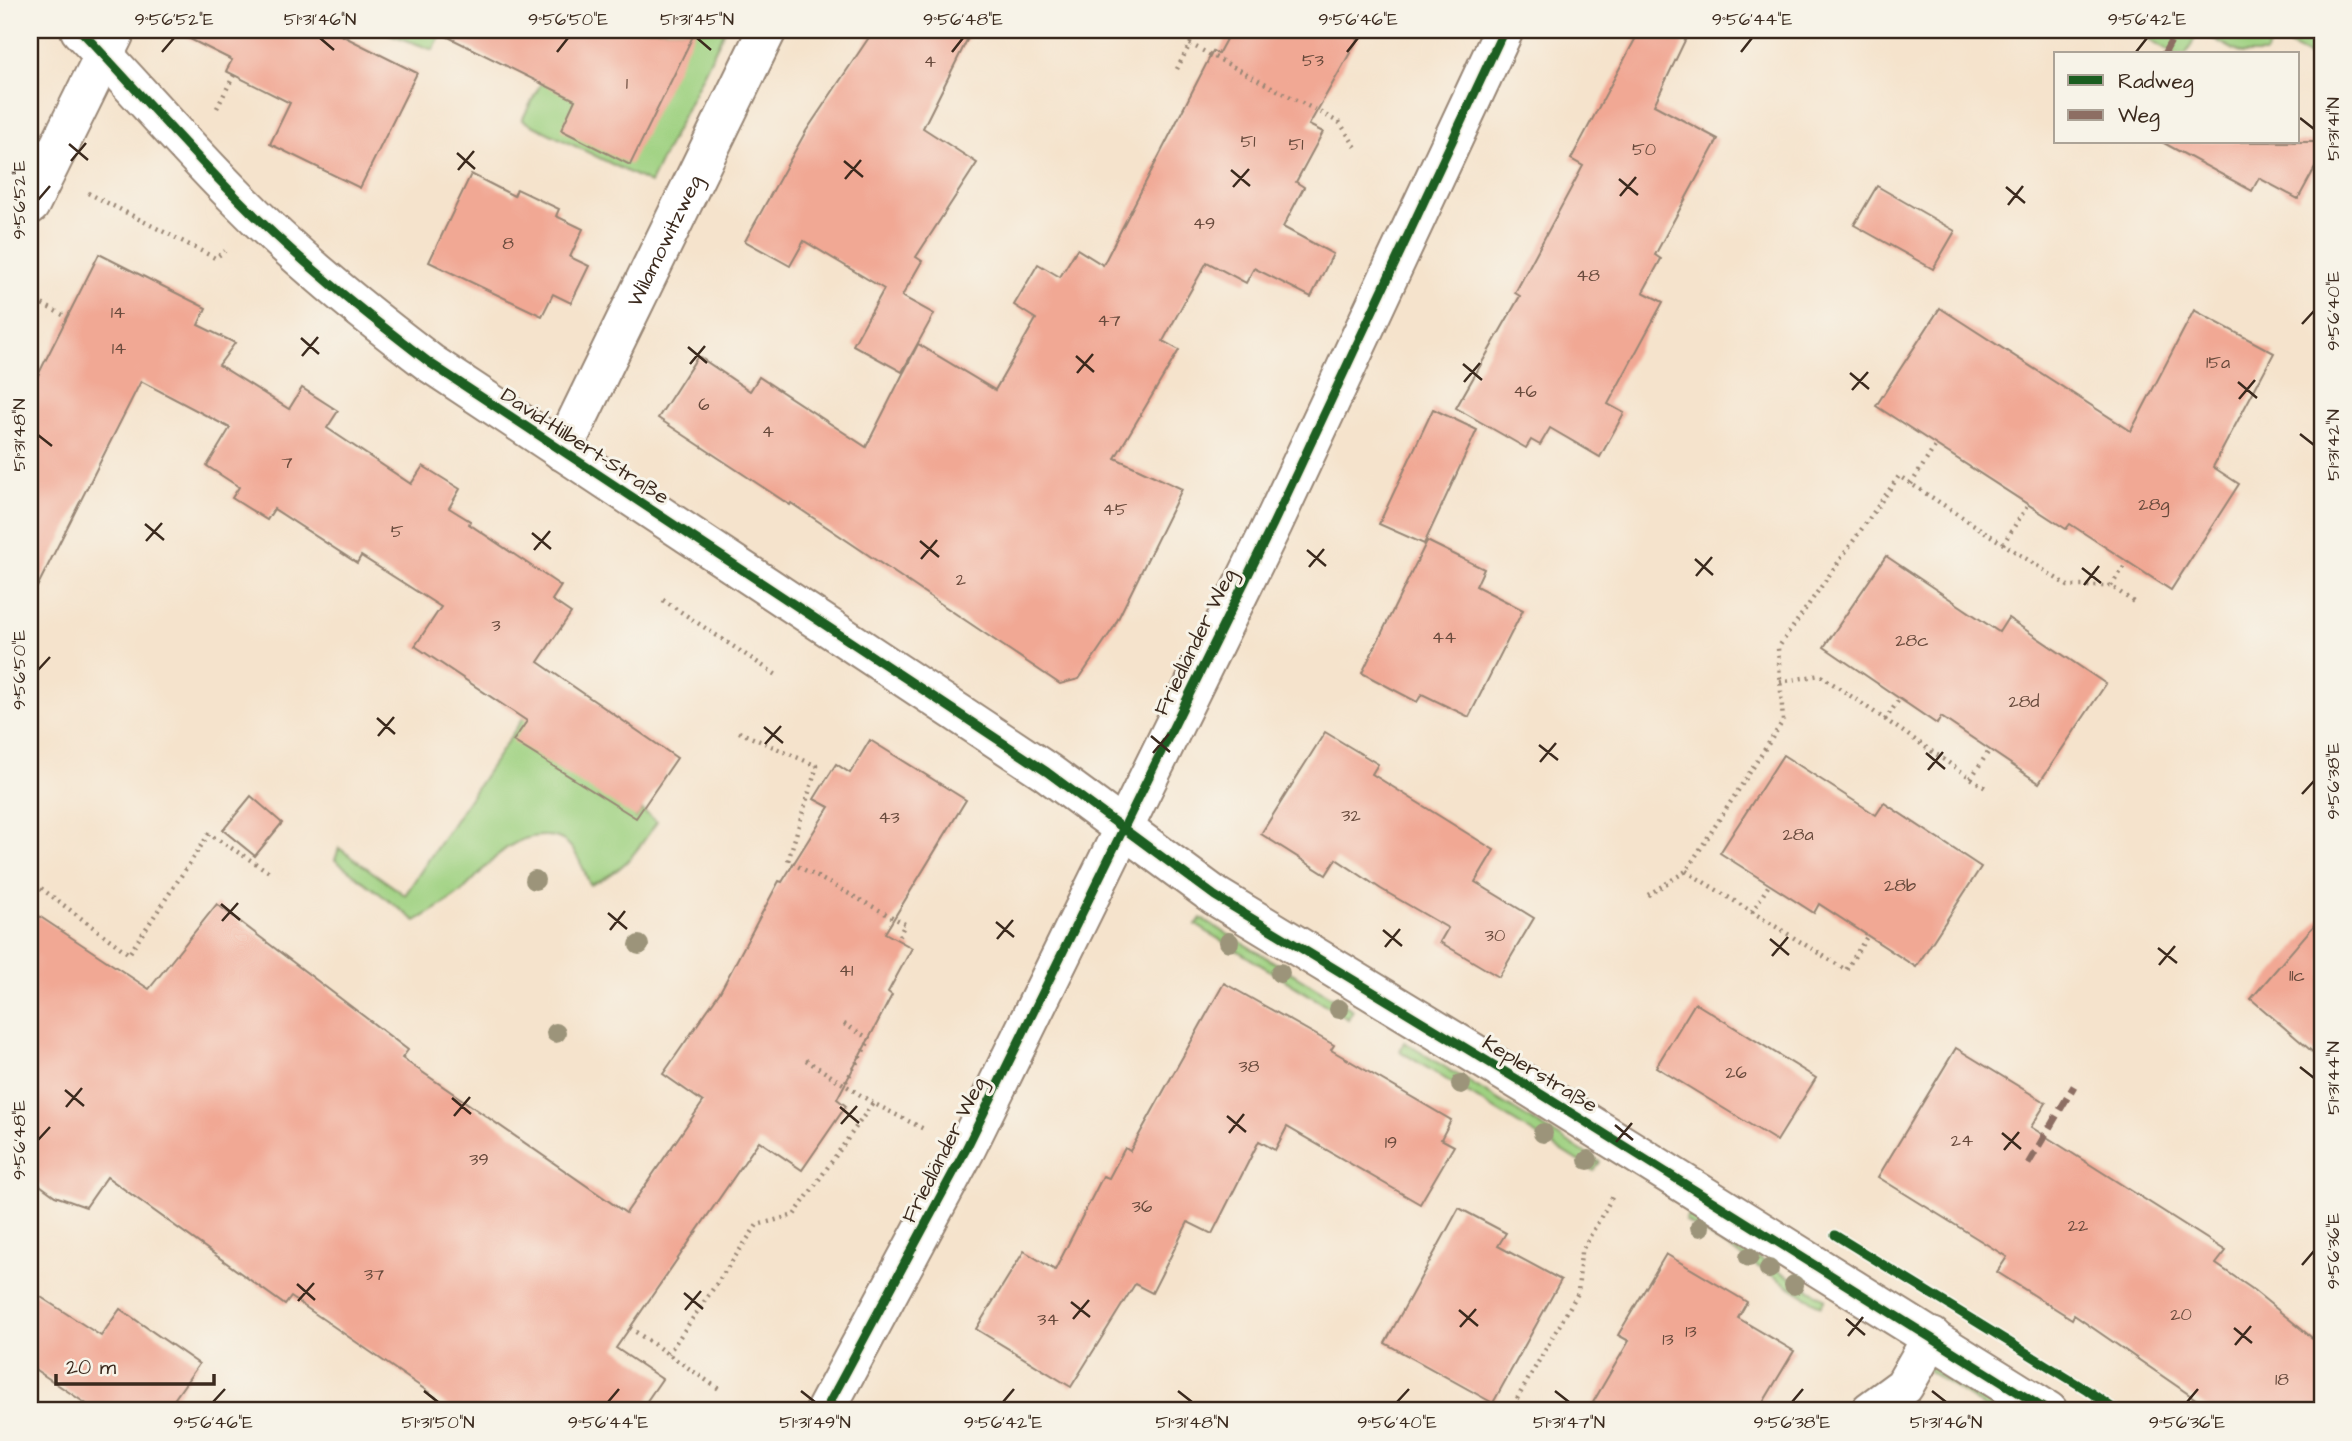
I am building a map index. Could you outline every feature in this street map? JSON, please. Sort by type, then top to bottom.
[{"type":"street","name":"Wilamowitzweg","points":[[562,451],[768,30]]},
{"type":"street","name":"Friedländer Weg","points":[[825,1411],[966,1149],[1273,524],[1504,30]]},
{"type":"street","name":"David-Hilbert-Straße","points":[[100,38],[235,197],[335,288],[430,363],[1036,764],[1123,828]]},
{"type":"street","points":[[30,205],[100,38]]},
{"type":"street","name":"Keplerstraße","points":[[1123,828],[1215,896],[1638,1155],[2048,1411]]},
{"type":"street","points":[[1870,1411],[1904,1386],[1932,1337]]},
{"type":"path","points":[[1177,69],[1190,44],[1340,124],[1357,149]]},
{"type":"path","points":[[46,172],[215,258],[262,223]]},
{"type":"path","points":[[30,298],[67,317]]},
{"type":"path","points":[[1911,484],[1936,445]]},
{"type":"path","points":[[1648,895],[1686,872],[1783,721],[1778,649],[1899,477],[2068,586],[2111,586],[2135,603]]},
{"type":"path","points":[[2003,544],[2028,505]]},
{"type":"path","points":[[2111,586],[2128,561]]},
{"type":"path","points":[[663,600],[778,676]]},
{"type":"path","points":[[1780,682],[1820,675],[1987,789]]},
{"type":"path","points":[[1885,720],[1900,698]]},
{"type":"path","points":[[739,732],[817,766],[788,861],[905,924],[897,940]]},
{"type":"path","points":[[1971,778],[1989,751]]},
{"type":"path","points":[[30,880],[129,954],[209,834],[271,873]]},
{"type":"path","points":[[1686,872],[1846,970],[1868,935]]},
{"type":"path","points":[[1752,912],[1769,885]]},
{"type":"path","points":[[844,1024],[870,1039],[844,1085]]},
{"type":"path","points":[[806,1060],[873,1103],[966,1149]]},
{"type":"path","points":[[668,1354],[757,1225],[794,1215],[873,1103]]},
{"type":"path","points":[[1510,1411],[1578,1293],[1581,1252],[1638,1155]]},
{"type":"path","points":[[631,1328],[722,1391]]},
{"type":"green space","points":[[379,30],[443,30],[433,50]]},
{"type":"green space","points":[[568,30],[725,30],[650,183],[522,120]]},
{"type":"green space","points":[[2133,30],[2322,30],[2322,63],[2275,37],[2266,52],[2238,52],[2199,31],[2187,52],[2172,52]]},
{"type":"green space","points":[[553,673],[636,818],[642,810],[657,822],[636,852],[621,867],[590,885],[578,858],[568,844],[554,837],[532,837],[509,846],[457,895],[416,921],[335,860],[339,848],[405,895]]},
{"type":"green space","points":[[1201,918],[1353,1010],[1348,1019],[1196,925]]},
{"type":"green space","points":[[1404,1042],[1600,1162],[1594,1171],[1400,1051]]},
{"type":"green space","points":[[1688,1214],[1825,1299],[1821,1306],[1685,1221]]},
{"type":"green space","points":[[1931,1363],[2008,1411],[1990,1411],[1927,1370]]},
{"type":"building","points":[[172,30],[331,30],[417,73],[360,188],[270,144],[290,103],[226,71],[232,60]]},
{"type":"building","points":[[434,30],[696,30],[630,165],[561,130],[575,100]]},
{"type":"building","points":[[874,30],[972,30],[923,128],[977,163],[916,257],[922,261],[902,296],[934,314],[902,372],[853,345],[884,289],[804,241],[790,266],[745,241],[806,131]]},
{"type":"building","points":[[1231,30],[1363,30],[1309,125],[1323,132],[1296,182],[1304,187],[1283,227],[1333,254],[1311,297],[1254,268],[1246,283],[1207,262],[1163,341],[1179,350],[1115,458],[1182,489],[1114,627],[1079,679],[1060,684],[791,503],[790,505],[658,418],[698,356],[750,391],[759,377],[866,447],[918,344],[995,390],[1036,319],[1014,305],[1038,264],[1060,277],[1077,249],[1103,265],[1213,51],[1218,54]]},
{"type":"building","points":[[1640,30],[1690,30],[1654,105],[1718,139],[1655,255],[1661,259],[1643,292],[1663,302],[1608,404],[1624,413],[1600,457],[1550,428],[1540,445],[1531,440],[1526,448],[1456,408],[1520,296],[1515,293],[1583,166],[1571,159]]},
{"type":"building","points":[[2322,142],[2322,155],[2298,199],[2259,178],[2252,191],[2166,144]]},
{"type":"building","points":[[471,174],[514,196],[517,189],[559,209],[556,216],[583,229],[570,257],[589,266],[571,303],[553,294],[542,316],[429,262]]},
{"type":"building","points":[[1877,186],[1955,231],[1933,269],[1854,225]]},
{"type":"building","points":[[99,254],[206,308],[198,325],[235,343],[219,365],[289,409],[302,388],[338,411],[327,428],[411,484],[423,466],[460,489],[449,508],[561,586],[552,600],[571,613],[538,662],[677,758],[636,818],[513,741],[527,721],[415,646],[441,607],[361,556],[357,563],[274,509],[267,520],[232,498],[239,487],[207,466],[230,428],[141,381],[30,601],[30,391]]},
{"type":"building","points":[[1940,308],[2131,431],[2194,310],[2274,353],[2213,467],[2239,484],[2171,590],[2070,524],[2066,529],[1876,406]]},
{"type":"building","points":[[1433,409],[1477,430],[1424,544],[1379,524]]},
{"type":"building","points":[[1427,541],[1484,569],[1476,586],[1523,610],[1469,717],[1422,694],[1417,702],[1362,673]]},
{"type":"building","points":[[1886,556],[1999,632],[2008,618],[2106,684],[2039,783],[1941,717],[1937,724],[1824,647]]},
{"type":"building","points":[[1325,732],[1378,764],[1372,774],[1494,850],[1475,882],[1534,918],[1499,977],[1440,942],[1448,928],[1336,859],[1326,875],[1261,834]]},
{"type":"building","points":[[870,740],[966,800],[885,933],[912,948],[888,992],[892,995],[837,1099],[846,1106],[802,1170],[759,1141],[616,1348],[662,1379],[640,1411],[456,1411],[291,1297],[285,1305],[107,1177],[86,1207],[55,1196],[30,1178],[30,910],[149,989],[217,904],[408,1050],[402,1058],[626,1213],[703,1102],[663,1074],[720,992],[779,881],[782,882],[829,807],[814,799],[836,764],[850,773]]},
{"type":"building","points":[[1783,755],[1876,815],[1884,803],[1981,867],[1916,967],[1819,904],[1814,913],[1720,853]]},
{"type":"building","points":[[251,796],[282,823],[255,856],[223,830]]},
{"type":"building","points":[[2322,916],[2322,1060],[2251,999]]},
{"type":"building","points":[[1224,983],[1334,1045],[1331,1050],[1451,1120],[1441,1139],[1454,1146],[1420,1204],[1287,1127],[1275,1150],[1259,1141],[1212,1234],[1188,1222],[1152,1293],[1135,1284],[1071,1387],[976,1329],[1024,1251],[1055,1270],[1103,1176],[1109,1178],[1125,1148],[1130,1151]]},
{"type":"building","points":[[1695,1003],[1816,1078],[1777,1141],[1656,1067]]},
{"type":"building","points":[[1956,1048],[2046,1103],[2031,1127],[2226,1251],[2216,1264],[2251,1288],[2322,1346],[2322,1411],[2213,1411],[2074,1315],[2072,1319],[1997,1272],[2007,1257],[1878,1177]]},
{"type":"building","points":[[1459,1208],[1506,1233],[1498,1246],[1561,1280],[1493,1403],[1385,1343]]},
{"type":"building","points":[[1666,1254],[1747,1302],[1738,1318],[1794,1351],[1758,1411],[1588,1411],[1629,1341],[1618,1335]]},
{"type":"building","points":[[30,1290],[101,1336],[120,1309],[199,1364],[166,1411],[97,1411],[30,1366]]},
{"type":"marked path","points":[[2165,52],[2177,30]]},
{"type":"marked path","points":[[2028,1164],[2074,1086]]},
{"type":"cycle path","points":[[80,30],[259,220],[379,324],[430,363],[1047,772],[1215,896],[1533,1089],[2048,1411]]},
{"type":"cycle path","points":[[825,1411],[966,1149],[1273,524],[1504,30]]},
{"type":"cycle path","points":[[1835,1235],[2117,1411]]}]
